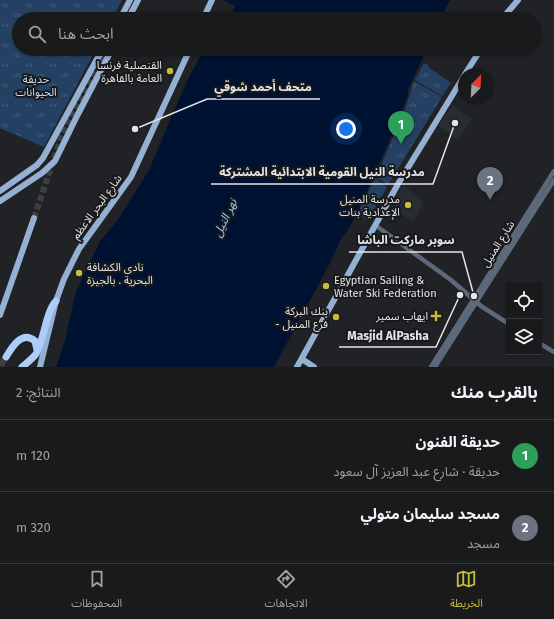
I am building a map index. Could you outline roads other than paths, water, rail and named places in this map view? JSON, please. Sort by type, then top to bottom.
[{"type":"highway","points":[[22,367],[33,357],[37,350],[43,337],[52,306],[56,301]]},
{"type":"highway","points":[[6,357],[15,344],[28,337],[35,341],[37,350]]},
{"type":"main road","points":[[124,12],[130,0]]},
{"type":"main road","points":[[132,12],[138,0]]},
{"type":"main road","points":[[207,12],[212,0]]},
{"type":"main road","points":[[508,12],[518,0]]},
{"type":"main road","points":[[0,191],[37,165],[47,153],[99,56]]},
{"type":"main road","points":[[0,201],[52,165],[57,158],[108,56]]},
{"type":"main road","name":"شارع البحر الاعظم","points":[[56,301],[64,279],[79,249],[131,177],[187,56]]},
{"type":"main road","points":[[469,68],[477,56]]},
{"type":"main road","points":[[297,367],[411,162],[458,86]]},
{"type":"main road","points":[[53,141],[57,145],[62,146]]},
{"type":"main road","points":[[37,165],[42,169],[42,173]]},
{"type":"main road","points":[[0,315],[17,261],[34,218]]},
{"type":"main road","points":[[40,367],[56,301]]},
{"type":"main road","points":[[302,359],[314,367]]},
{"type":"street","name":"شارع المنيل","points":[[435,367],[554,171]]},
{"type":"street","name":"شارع المنيل","points":[[475,300],[554,180]]},
{"type":"street","points":[[375,226],[451,280],[475,300],[506,322]]},
{"type":"street","name":"شارع المنيل","points":[[431,367],[465,317]]},
{"type":"street","points":[[542,345],[554,352]]},
{"type":"water","points":[[223,0],[451,0],[444,12],[232,12],[235,6]]},
{"type":"water","name":"نهر النيل","points":[[200,56],[424,56],[408,89],[408,95],[401,114],[357,214],[340,241],[329,265],[274,367],[56,367],[65,341],[75,295],[80,283],[100,241],[117,221],[149,170],[186,83]]},
{"type":"tunnel","points":[[34,218],[61,138],[102,56]]},
{"type":"tunnel","points":[[0,366],[6,357]]},
{"type":"place","name":"القنصلية فرنسا العامة بالقاهرة","points":[[170,71]]},
{"type":"place","name":"مدرسة النيل القومية الابتدائية المشتركة","points":[[455,123]]},
{"type":"place","name":"متحف أحمد شوقي","points":[[135,129]]},
{"type":"place","name":"حديقة الفنون","points":[[401,144]]},
{"type":"place","name":"مسجد سليمان متولي","points":[[490,200]]},
{"type":"place","name":"مدرسة المنيل الإعدادية بنات","points":[[408,205]]},
{"type":"place","name":"نادى الكشافة البحرية . بالجيزة","points":[[79,273]]},
{"type":"place","name":"Egyptian Sailing & Water Ski Federation","points":[[326,286]]},
{"type":"place","name":"Masjid AlPasha","points":[[460,295]]},
{"type":"place","name":"سوبر ماركت الباشا","points":[[474,296]]},
{"type":"place","name":"ايهاب سمير","points":[[436,316]]},
{"type":"place","name":"بنك البركة - فرع المنيل","points":[[336,317]]},
{"type":"park label","name":"حديقة الحيوانات","points":[[36,85]]}]
